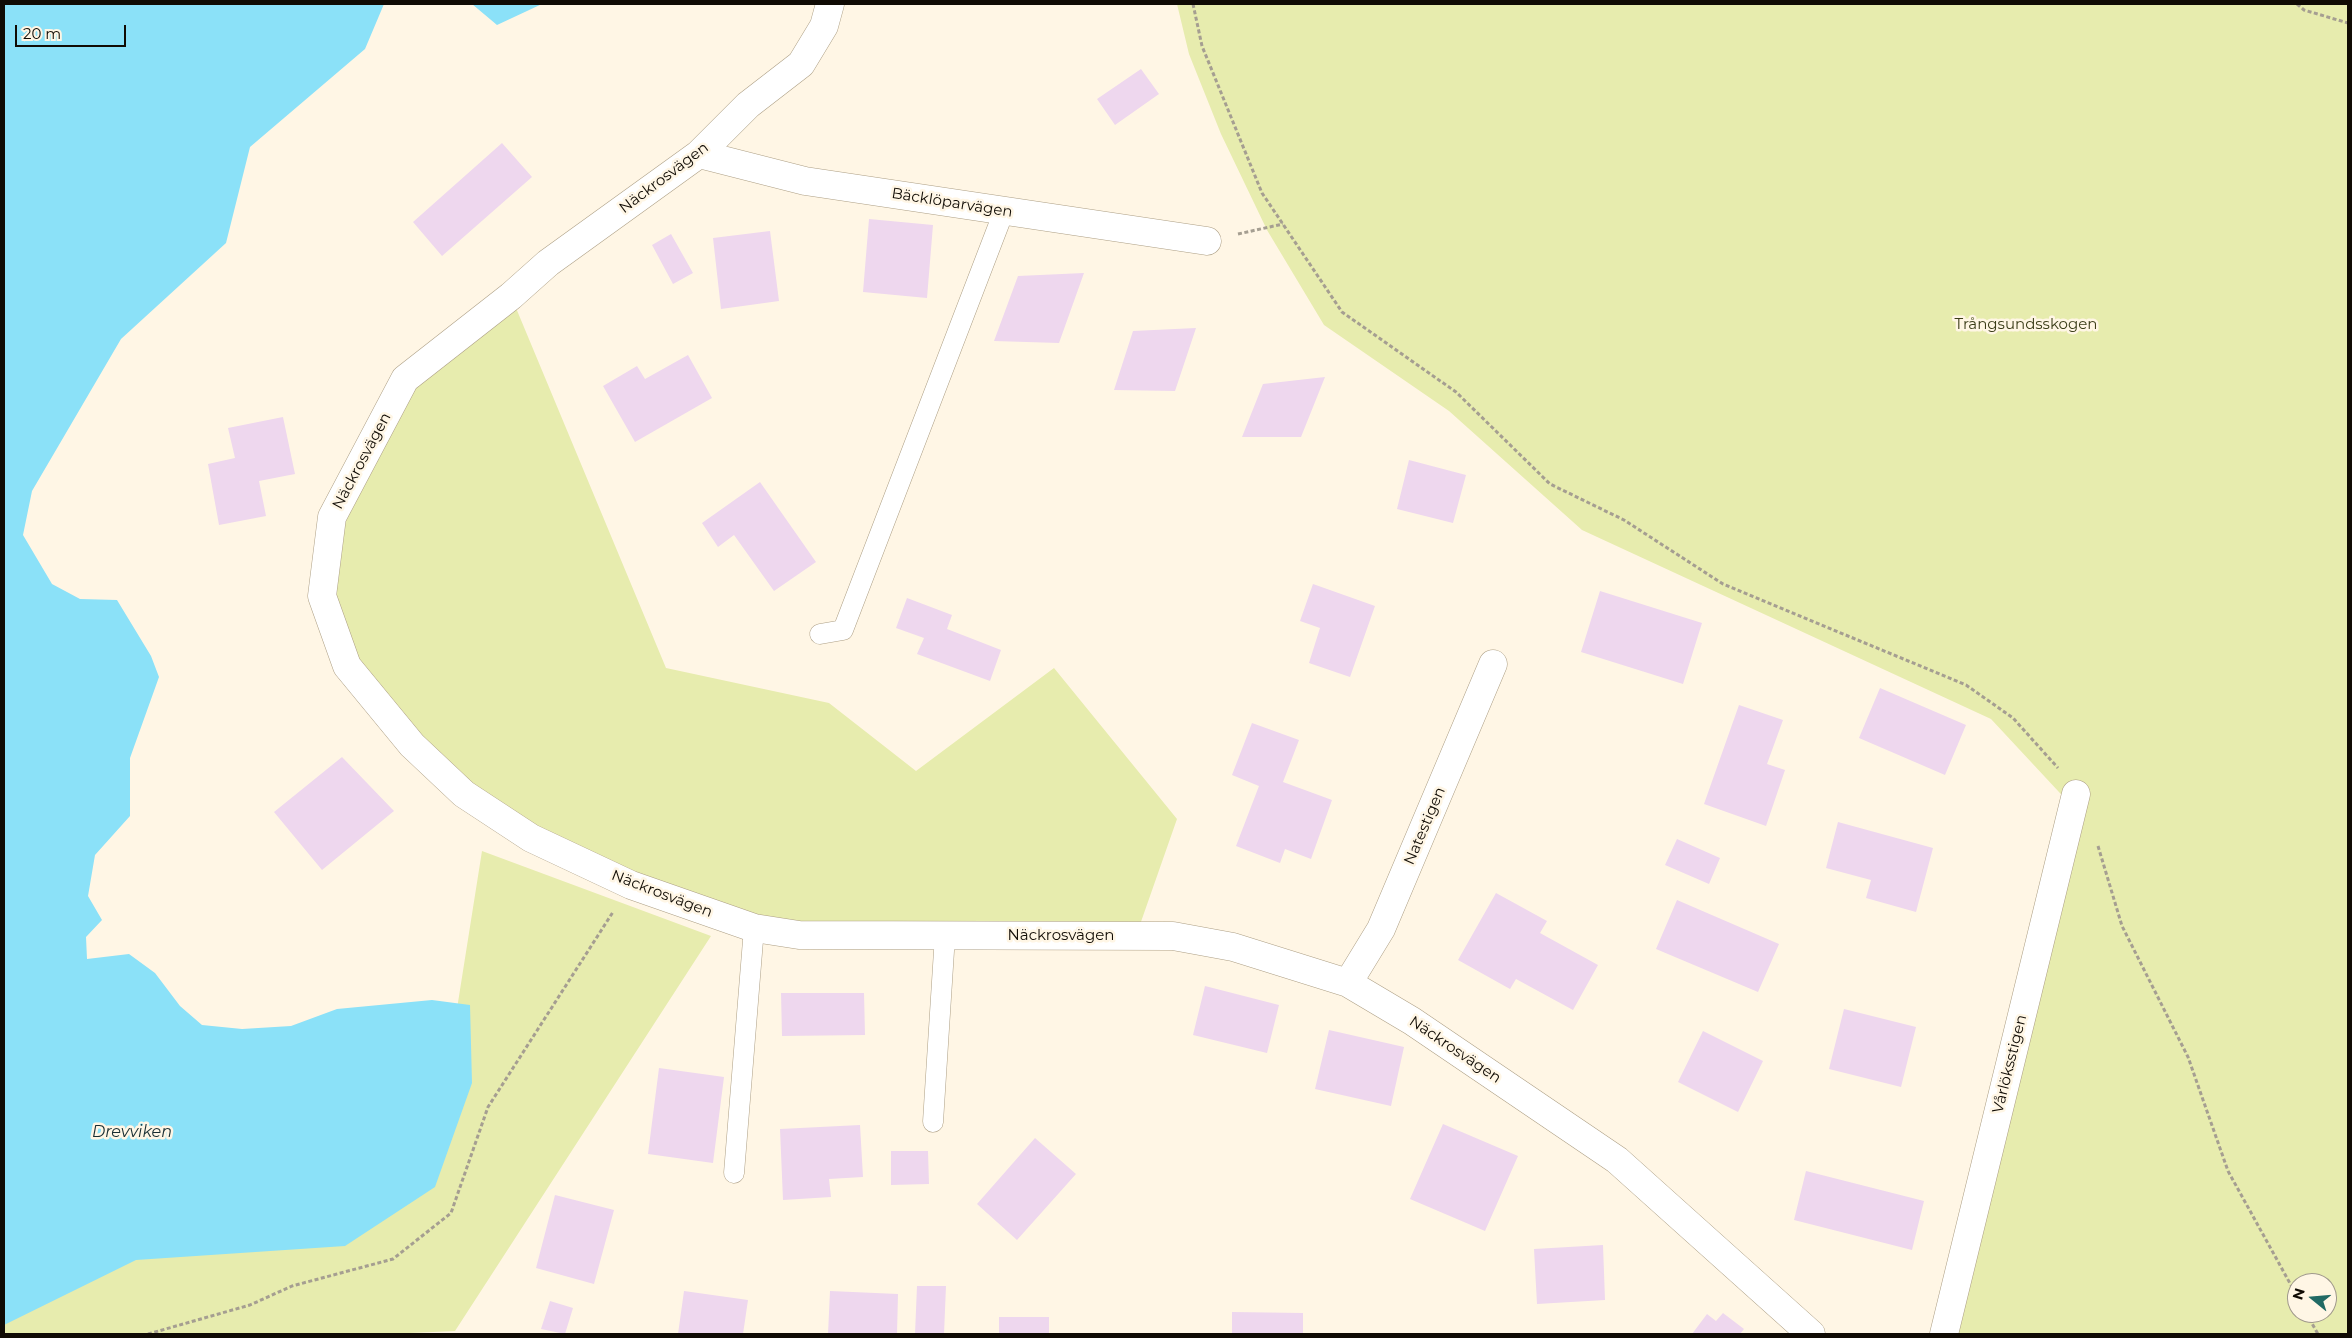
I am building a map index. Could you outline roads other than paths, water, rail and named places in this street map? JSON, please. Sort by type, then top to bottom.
[{"type":"street","name":"Näckrosvägen","points":[[830,4],[824,26],[801,64],[748,105],[700,154],[548,263],[511,296],[405,379],[332,517],[322,596],[347,666],[412,745],[431,764],[464,794],[531,838],[631,885],[754,928],[799,935],[1173,936],[1234,947],[1348,983],[1412,1021],[1617,1160],[1811,1334]]},
{"type":"street","name":"Bäcklöparvägen","points":[[700,154],[805,181],[1207,241]]},
{"type":"street","name":"Natestigen","points":[[1348,983],[1381,930],[1493,664]]},
{"type":"street","name":"Vårlöksstigen","points":[[1944,1334],[2076,794]]},
{"type":"lane","points":[[820,634],[843,630],[1004,211]]},
{"type":"lane","points":[[734,1173],[754,928]]},
{"type":"lane","points":[[933,1122],[945,935]]},
{"type":"water","name":"Drevviken","points":[[4,4],[384,4],[365,49],[250,147],[226,243],[121,339],[32,491],[23,535],[52,584],[80,599],[117,600],[151,656],[159,677],[130,758],[130,816],[95,855],[88,896],[102,920],[86,937],[87,959],[129,954],[155,973],[180,1006],[202,1025],[242,1029],[291,1026],[337,1009],[432,1000],[470,1005],[472,1083],[435,1187],[345,1246],[136,1260],[4,1325]]},
{"type":"water","points":[[472,4],[542,4],[497,25]]},
{"type":"park label","name":"Trångsundsskogen","points":[[2026,325]]}]
